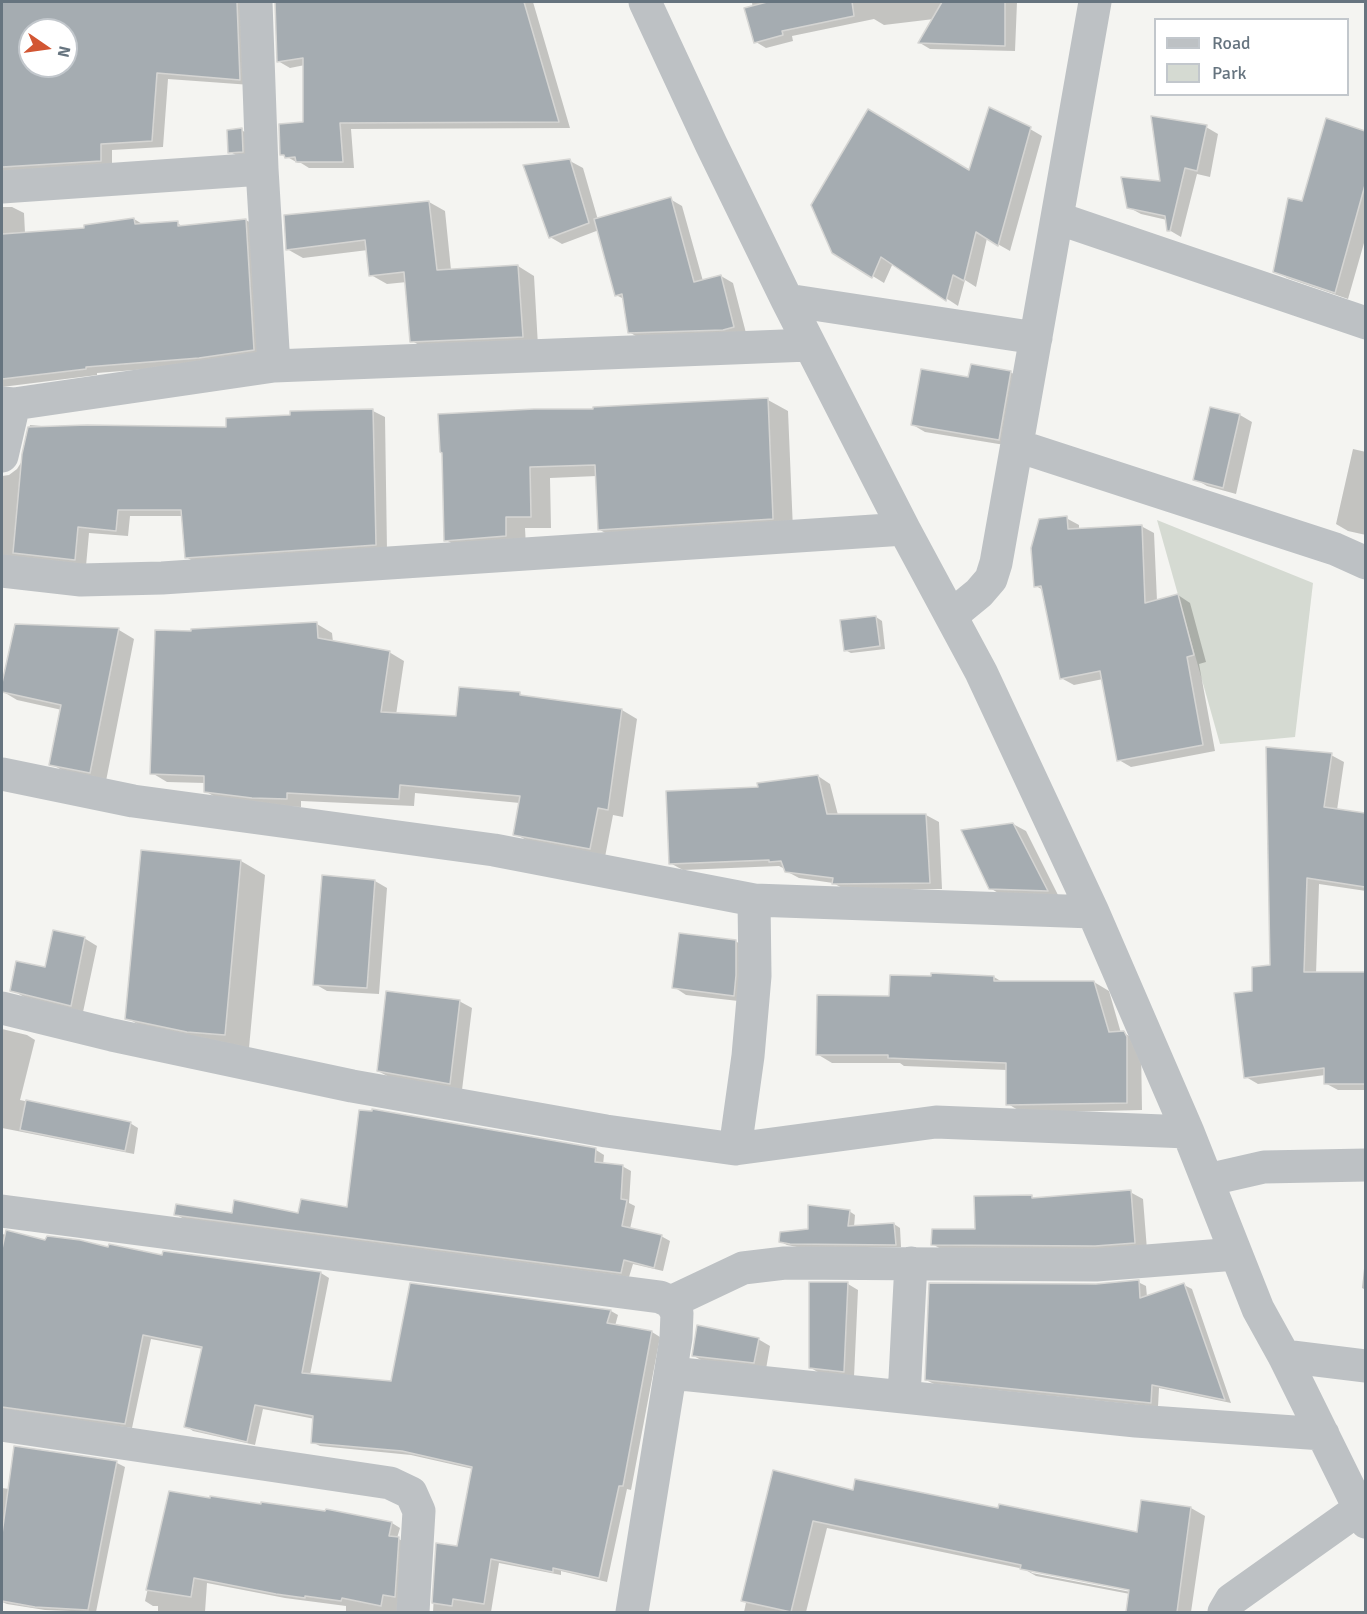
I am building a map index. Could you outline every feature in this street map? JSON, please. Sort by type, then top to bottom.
[{"type":"street","points":[[256,2],[262,169],[274,366]]},
{"type":"street","points":[[645,2],[706,134],[809,345],[981,672],[1093,912],[1188,1132],[1258,1310],[1284,1356],[1362,1515],[1231,1600],[1224,1612]]},
{"type":"street","points":[[951,616],[980,593],[991,579],[996,563],[1095,2]]},
{"type":"street","points":[[2,186],[262,169]]},
{"type":"street","points":[[1056,218],[1365,323]]},
{"type":"street","points":[[787,300],[1036,338]]},
{"type":"street","points":[[2,456],[8,404],[274,366],[809,345]]},
{"type":"street","points":[[1018,446],[1335,549],[1365,563]]},
{"type":"street","points":[[2,571],[81,580],[162,578],[904,529]]},
{"type":"street","points":[[2,774],[133,801],[494,850],[754,900],[1093,912]]},
{"type":"street","points":[[735,1149],[748,1056],[754,976],[754,900]]},
{"type":"street","points":[[2,1008],[112,1035],[352,1086],[606,1131],[735,1149],[936,1122],[1188,1132]]},
{"type":"street","points":[[1207,1180],[1264,1167],[1365,1165]]},
{"type":"street","points":[[2,1211],[660,1297],[671,1302],[676,1314],[676,1338],[632,1612]]},
{"type":"street","points":[[671,1302],[743,1268],[785,1263],[1096,1265],[1236,1254]]},
{"type":"street","points":[[904,1397],[911,1263]]},
{"type":"street","points":[[1284,1356],[1365,1366]]},
{"type":"street","points":[[671,1373],[1136,1421],[1323,1434]]},
{"type":"street","points":[[2,1425],[390,1483],[411,1493],[419,1511],[413,1612]]},
{"type":"green space","points":[[1157,520],[1313,583],[1295,737],[1220,744]]},
{"type":"building","points":[[2,2],[237,2],[240,80],[157,73],[152,141],[101,144],[101,161],[2,167]]},
{"type":"building","points":[[275,2],[524,2],[559,122],[340,123],[343,162],[296,162],[295,157],[285,158],[284,155],[280,155],[279,124],[303,122],[303,58],[277,62]]},
{"type":"building","points":[[767,2],[852,2],[854,16],[782,31],[783,35],[754,43],[744,8]]},
{"type":"building","points":[[942,2],[1005,2],[1005,46],[918,43]]},
{"type":"building","points":[[989,107],[1031,127],[998,246],[976,232],[964,281],[953,275],[946,301],[881,257],[872,278],[832,253],[811,205],[868,109],[969,170]]},
{"type":"building","points":[[1151,116],[1207,125],[1197,171],[1185,168],[1170,231],[1167,231],[1165,216],[1127,208],[1121,177],[1160,181]]},
{"type":"building","points":[[1326,118],[1365,131],[1365,185],[1335,293],[1273,272],[1288,198],[1302,201]]},
{"type":"building","points":[[242,128],[243,152],[228,153],[227,130]]},
{"type":"building","points":[[570,159],[589,223],[549,238],[523,165]]},
{"type":"building","points":[[671,197],[694,282],[721,275],[734,327],[723,330],[628,333],[622,294],[615,296],[594,219]]},
{"type":"building","points":[[429,201],[437,270],[518,265],[523,337],[410,342],[404,272],[369,276],[365,240],[286,250],[284,215]]},
{"type":"building","points":[[134,218],[135,224],[178,221],[178,226],[246,219],[254,350],[199,358],[86,367],[86,369],[2,379],[2,234],[84,228],[84,225]]},
{"type":"building","points":[[971,364],[1011,371],[999,440],[911,425],[921,369],[968,377]]},
{"type":"building","points":[[768,398],[773,519],[598,530],[595,465],[530,467],[531,517],[506,517],[506,536],[444,541],[442,453],[440,452],[438,414],[534,409],[593,409],[593,407]]},
{"type":"building","points":[[1210,407],[1240,414],[1223,488],[1193,480]]},
{"type":"building","points":[[373,409],[376,545],[185,558],[181,510],[118,510],[116,531],[78,527],[75,560],[13,553],[22,454],[28,427],[87,425],[226,427],[226,418],[290,415],[290,411]]},
{"type":"building","points":[[1067,516],[1068,529],[1142,525],[1145,603],[1178,594],[1194,655],[1187,657],[1203,745],[1117,761],[1100,671],[1060,679],[1041,586],[1034,587],[1031,548],[1039,519]]},
{"type":"building","points":[[876,616],[880,646],[844,651],[840,620]]},
{"type":"building","points":[[317,622],[318,638],[390,651],[381,712],[456,716],[459,687],[520,692],[520,695],[622,709],[608,810],[598,808],[590,849],[513,835],[520,796],[400,785],[399,799],[287,793],[287,799],[252,798],[204,792],[204,776],[150,774],[155,630],[191,631],[191,629]]},
{"type":"building","points":[[15,624],[119,628],[90,773],[49,765],[61,705],[2,692]]},
{"type":"building","points":[[1266,747],[1332,753],[1324,807],[1365,813],[1365,887],[1307,878],[1304,972],[1365,972],[1365,1084],[1324,1084],[1324,1068],[1244,1078],[1234,993],[1252,991],[1252,967],[1270,965]]},
{"type":"building","points":[[818,775],[827,814],[926,814],[930,883],[832,884],[833,878],[785,872],[781,861],[769,862],[769,860],[669,864],[666,791],[758,787],[757,783]]},
{"type":"building","points":[[1013,823],[1048,891],[989,889],[961,830]]},
{"type":"building","points":[[141,850],[241,860],[225,1035],[187,1032],[125,1019]]},
{"type":"building","points":[[322,875],[375,880],[367,988],[313,985]]},
{"type":"building","points":[[53,930],[85,937],[71,1006],[10,991],[16,961],[45,967]]},
{"type":"building","points":[[679,933],[736,940],[734,996],[672,988]]},
{"type":"building","points":[[931,973],[994,976],[994,981],[1094,981],[1109,1032],[1124,1031],[1127,1037],[1127,1103],[1006,1105],[1006,1063],[888,1058],[888,1055],[816,1055],[817,995],[889,996],[890,975],[931,976]]},
{"type":"building","points":[[386,991],[460,1000],[450,1084],[377,1071]]},
{"type":"building","points":[[26,1100],[131,1122],[125,1151],[20,1130]]},
{"type":"building","points":[[372,1109],[596,1148],[595,1162],[623,1165],[621,1199],[627,1200],[622,1226],[662,1235],[654,1268],[624,1260],[621,1273],[174,1215],[176,1204],[232,1213],[234,1200],[298,1213],[301,1199],[347,1207],[359,1110],[372,1111]]},
{"type":"building","points":[[1131,1190],[1135,1243],[1095,1246],[931,1245],[932,1229],[975,1229],[974,1196],[1032,1195],[1032,1198]]},
{"type":"building","points":[[808,1205],[850,1210],[848,1226],[894,1223],[896,1245],[779,1242],[780,1232],[808,1229]]},
{"type":"building","points":[[6,1230],[45,1240],[47,1236],[80,1240],[108,1247],[109,1244],[162,1255],[163,1251],[321,1272],[302,1373],[391,1381],[410,1283],[611,1310],[607,1323],[652,1331],[623,1486],[619,1486],[599,1578],[553,1568],[553,1572],[491,1559],[484,1604],[453,1599],[452,1606],[432,1603],[436,1543],[457,1546],[472,1467],[402,1451],[311,1443],[313,1416],[255,1405],[247,1442],[184,1427],[202,1347],[143,1335],[125,1424],[2,1407],[2,1249]]},
{"type":"building","points":[[1139,1280],[1140,1298],[1184,1283],[1225,1400],[1152,1385],[1151,1403],[925,1380],[929,1283],[1096,1284]]},
{"type":"building","points":[[809,1282],[848,1282],[844,1372],[809,1368]]},
{"type":"building","points":[[697,1325],[759,1338],[754,1363],[692,1356]]},
{"type":"building","points":[[14,1446],[117,1461],[88,1610],[35,1607],[2,1601],[2,1534]]},
{"type":"building","points":[[773,1470],[853,1490],[855,1479],[998,1508],[999,1504],[1137,1532],[1141,1500],[1191,1507],[1177,1612],[1126,1612],[1129,1590],[1020,1569],[1021,1565],[813,1521],[791,1612],[741,1601]]},
{"type":"building","points":[[169,1491],[261,1504],[261,1502],[325,1511],[326,1509],[392,1522],[389,1536],[399,1537],[395,1597],[383,1595],[381,1606],[342,1598],[341,1601],[276,1594],[194,1578],[191,1597],[146,1590]]}]
